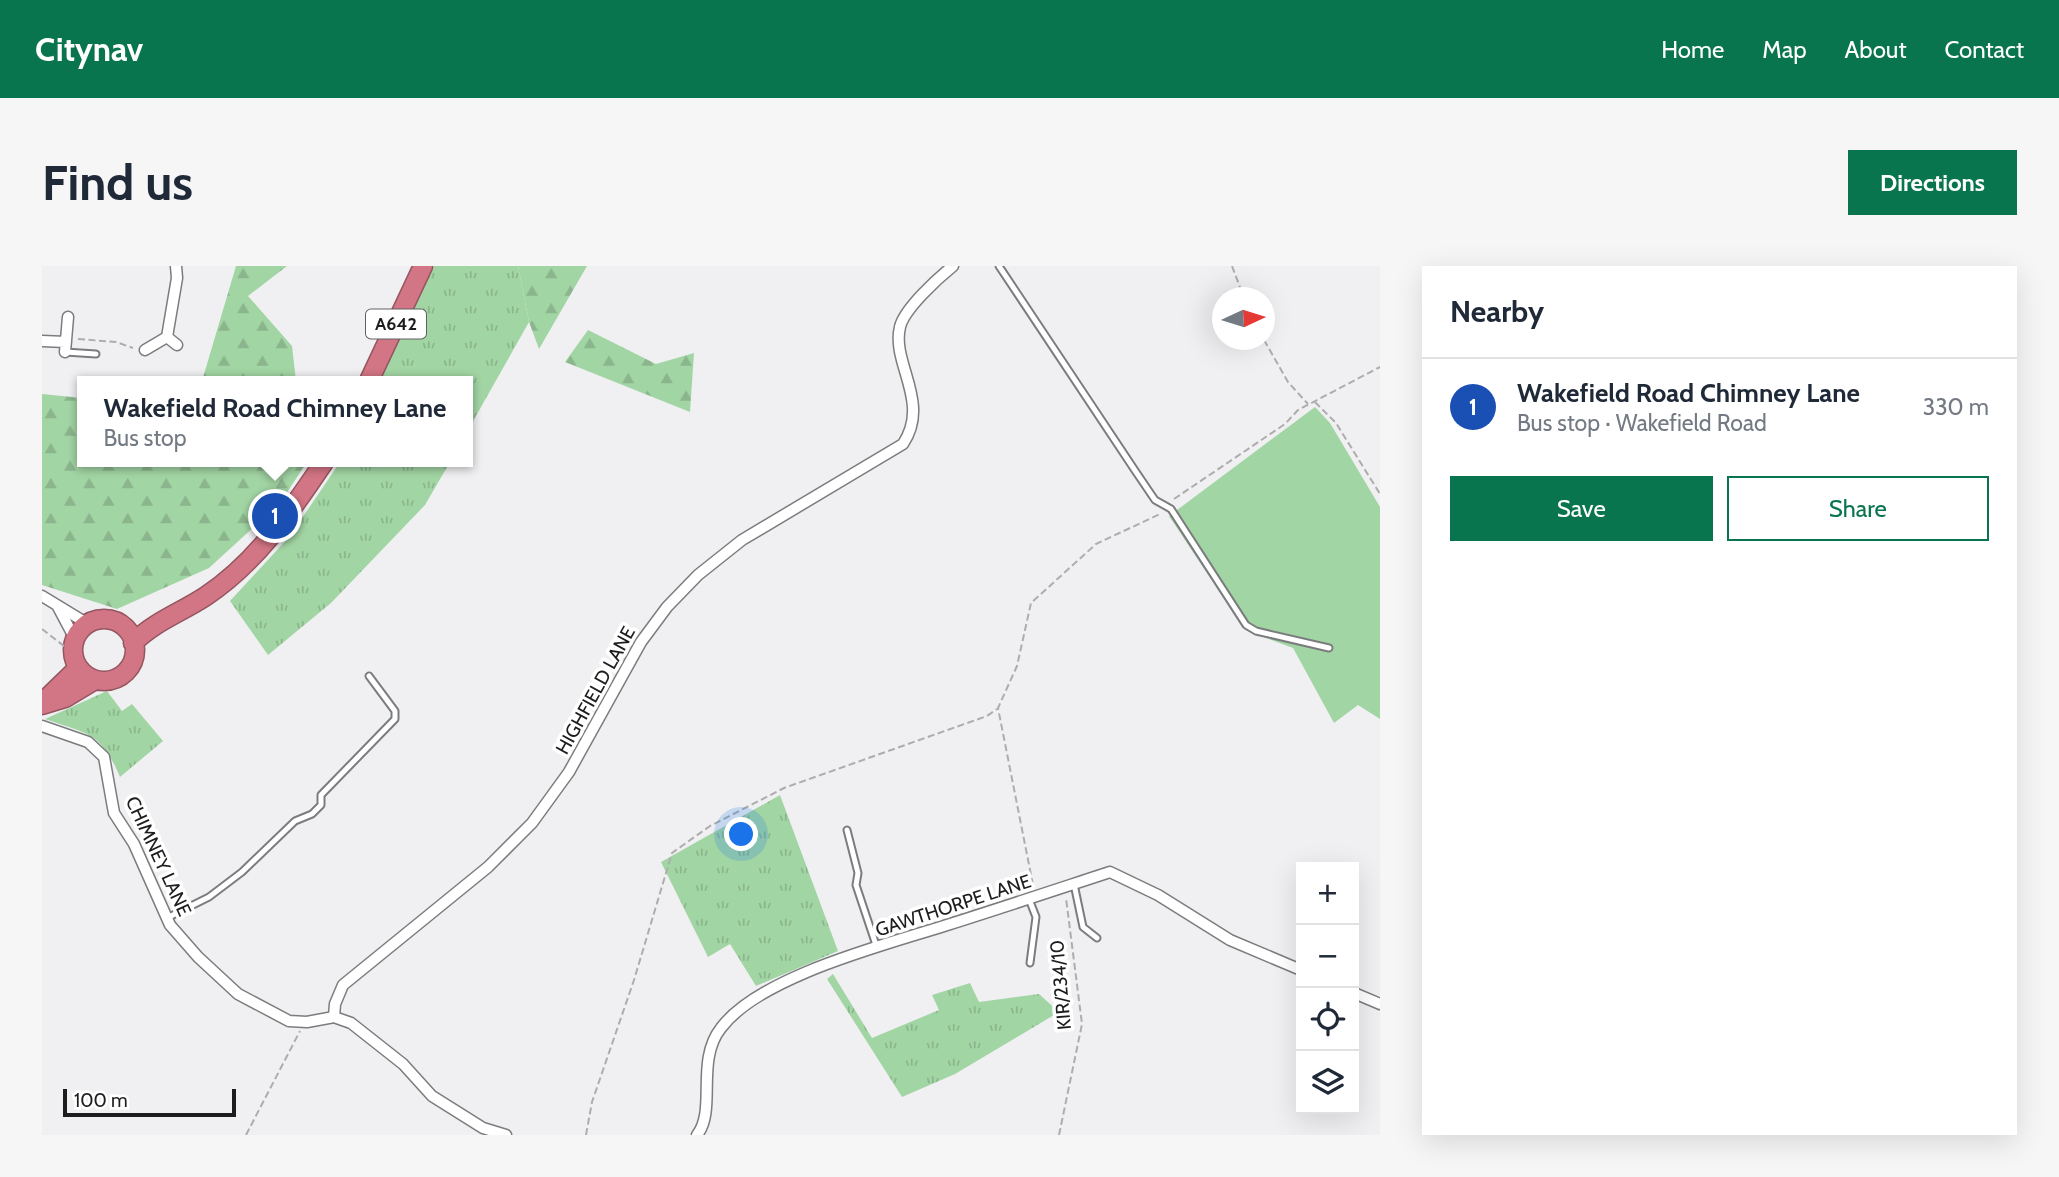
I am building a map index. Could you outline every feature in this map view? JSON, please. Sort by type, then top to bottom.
[{"type":"highway","name":"A642","points":[[371,376],[423,266]]},
{"type":"highway","points":[[134,643],[173,614],[206,596],[254,556],[277,530],[321,467]]},
{"type":"highway","points":[[42,704],[75,653],[88,624],[108,620],[118,623],[173,614]]},
{"type":"highway","points":[[42,704],[65,698],[95,680],[114,680],[122,675],[133,661],[134,643],[118,623]]},
{"type":"highway","points":[[75,653],[95,680]]},
{"type":"street","points":[[145,350],[167,337],[177,278],[176,266]]},
{"type":"street","name":"HIGHFIELD LANE","points":[[334,1017],[335,1004],[343,985],[488,867],[538,816],[569,772],[641,642],[681,591],[742,540],[903,444],[913,404],[900,342],[900,327],[908,313],[953,266]]},
{"type":"street","points":[[42,341],[66,344],[68,317]]},
{"type":"street","points":[[167,337],[177,345]]},
{"type":"street","points":[[42,596],[88,624]]},
{"type":"street","points":[[57,607],[75,653]]},
{"type":"street","name":"CHIMNEY LANE","points":[[42,726],[88,742],[104,757],[114,813],[134,844],[167,918],[198,957],[239,994],[289,1021],[307,1022],[334,1017]]},
{"type":"street","name":"GAWTHORPE LANE","points":[[697,1135],[706,1111],[705,1078],[709,1051],[719,1029],[738,1010],[763,992],[877,948],[1110,872],[1158,895],[1230,940],[1296,968]]},
{"type":"street","points":[[1359,995],[1380,1004]]},
{"type":"street","points":[[334,1017],[363,1030],[404,1064],[432,1096],[483,1128],[506,1135]]},
{"type":"lane","points":[[999,266],[1155,500],[1171,509],[1246,625],[1256,631],[1329,648]]},
{"type":"lane","points":[[66,344],[96,354]]},
{"type":"lane","points":[[167,918],[209,897],[242,872],[295,821],[312,814],[321,805],[321,795],[395,719],[395,711],[369,676]]},
{"type":"lane","points":[[847,830],[858,873],[856,885],[877,948]]},
{"type":"lane","points":[[1069,885],[1083,927],[1097,938]]},
{"type":"lane","points":[[1030,964],[1036,917],[1033,897]]},
{"type":"path","points":[[1232,266],[1240,287]]},
{"type":"path","points":[[66,344],[116,342],[124,347],[145,350]]},
{"type":"path","points":[[1270,350],[1288,382],[1308,404]]},
{"type":"path","points":[[586,1135],[592,1102],[634,980],[672,853],[710,825],[784,788],[987,716],[998,708],[1017,666],[1031,603],[1096,544],[1171,509],[1174,500],[1284,424],[1308,404],[1380,367]]},
{"type":"path","points":[[1315,401],[1336,423],[1380,494]]},
{"type":"path","points":[[42,629],[75,653]]},
{"type":"path","points":[[998,708],[1033,897]]},
{"type":"path","name":"KIR/234/10","points":[[1059,1135],[1082,1024],[1069,885]]},
{"type":"path","points":[[246,1135],[307,1022]]},
{"type":"green space","points":[[236,266],[287,266],[248,296],[292,346],[295,376],[203,376]]},
{"type":"green space","points":[[434,266],[518,266],[529,322],[473,421],[473,376],[382,376]]},
{"type":"green space","points":[[518,266],[587,266],[539,349],[529,322]]},
{"type":"green space","points":[[588,330],[656,364],[694,353],[690,412],[565,362]]},
{"type":"green space","points":[[42,394],[77,398],[77,467],[304,467],[280,503],[209,568],[117,609],[42,585]]},
{"type":"green space","points":[[1315,407],[1330,423],[1380,507],[1380,719],[1358,705],[1334,723],[1293,648],[1245,630],[1169,516]]},
{"type":"green space","points":[[337,467],[447,467],[425,505],[331,603],[268,655],[230,601],[290,536]]},
{"type":"green space","points":[[107,691],[122,711],[132,704],[163,741],[120,777],[106,751],[92,737],[45,719]]},
{"type":"green space","points":[[780,795],[838,951],[756,986],[730,944],[708,957],[661,862]]},
{"type":"green space","points":[[833,974],[872,1038],[939,1010],[932,995],[970,983],[979,1002],[1039,994],[1059,1012],[955,1074],[902,1097],[827,979]]},
{"type":"place","name":"Wakefield Road Chimney Lane","points":[[275,516]]}]
